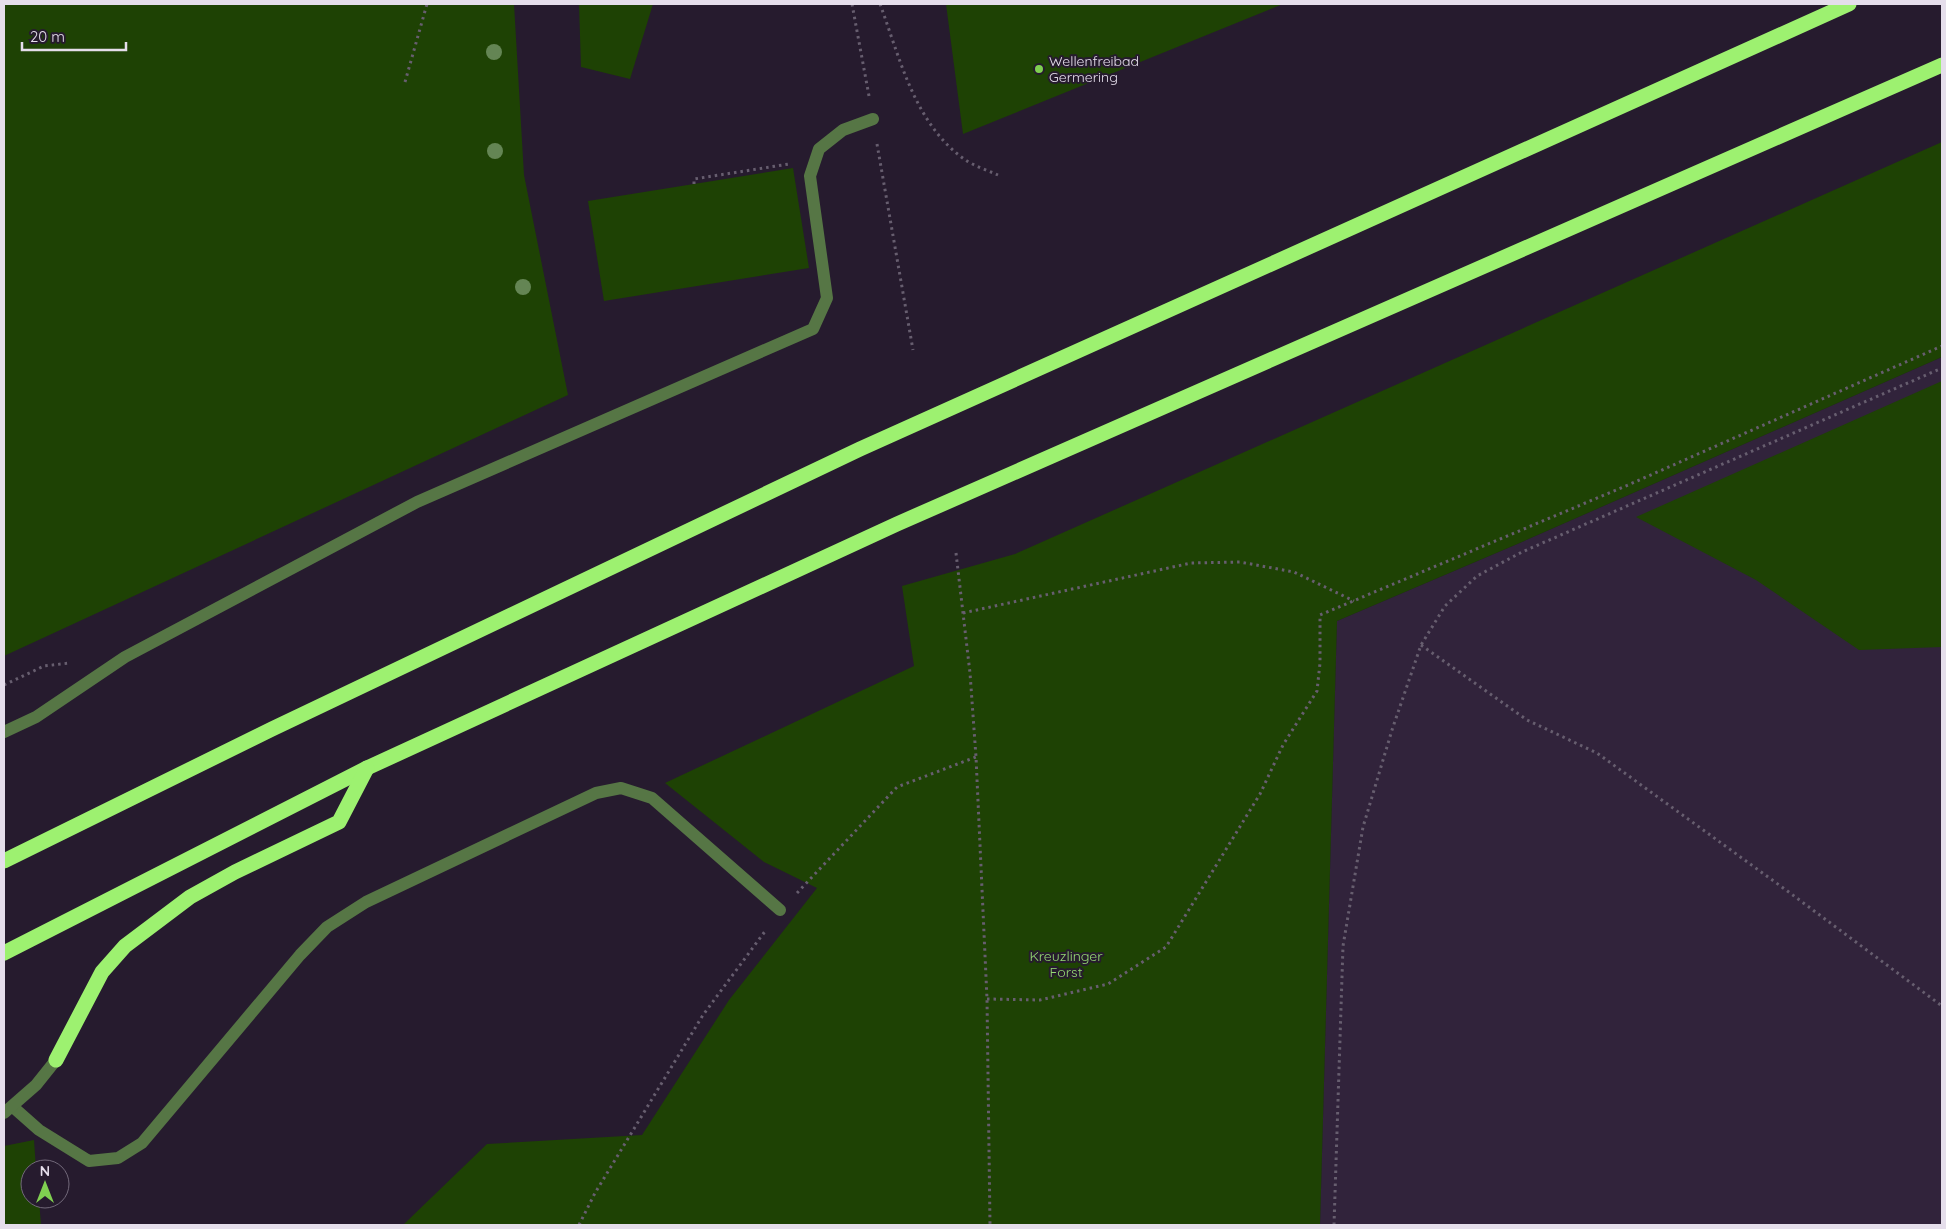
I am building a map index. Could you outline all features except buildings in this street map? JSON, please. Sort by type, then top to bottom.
[{"type":"highway","points":[[4,861],[272,729],[860,449],[1849,4]]},
{"type":"highway","points":[[4,953],[367,768],[897,524],[1942,65]]},
{"type":"highway","points":[[56,1060],[102,972],[125,946],[190,897],[235,872],[339,822],[367,768]]},
{"type":"lane","points":[[4,732],[36,717],[125,657],[417,502],[812,329],[827,298],[810,176],[819,150],[843,130],[873,119]]},
{"type":"lane","points":[[56,1060],[36,1086],[8,1110],[89,1161],[118,1158],[142,1143],[300,955],[327,927],[366,902],[596,793],[621,788],[652,798],[780,910]]},
{"type":"path","points":[[405,82],[427,4]]},
{"type":"path","points":[[852,4],[913,350]]},
{"type":"path","points":[[880,4],[917,104],[941,140],[965,160],[998,175]]},
{"type":"path","points":[[694,184],[694,179],[790,164],[819,150]]},
{"type":"path","points":[[987,999],[1040,1000],[1108,984],[1166,947],[1260,794],[1283,745],[1317,691],[1320,663],[1320,615],[1628,485],[1942,346]]},
{"type":"path","points":[[1334,1225],[1343,946],[1363,828],[1392,730],[1421,645],[1445,606],[1477,576],[1522,552],[1942,368]]},
{"type":"path","points":[[956,553],[970,673],[976,757],[987,999],[990,1225]]},
{"type":"path","points":[[963,613],[1191,563],[1240,562],[1294,572],[1354,600]]},
{"type":"path","points":[[1421,645],[1527,720],[1597,753],[1942,1006]]},
{"type":"path","points":[[579,1225],[595,1193],[703,1015],[780,910],[897,787],[976,757]]},
{"type":"shaded area","points":[[1942,357],[1942,1225],[1320,1225],[1337,621],[1515,545]]},
{"type":"green space","points":[[4,4],[514,4],[524,175],[568,395],[4,656]]},
{"type":"green space","points":[[579,4],[653,4],[630,79],[581,67]]},
{"type":"green space","name":"Wellenfreibad Germering","points":[[946,4],[1283,4],[963,134]]},
{"type":"green space","name":"Kreuzlinger Forst","points":[[1942,142],[1942,357],[1515,545],[1337,621],[1320,1225],[403,1225],[487,1144],[642,1135],[729,1000],[817,888],[764,862],[665,783],[914,666],[902,586],[1015,554]]},
{"type":"green space","points":[[793,168],[809,268],[604,301],[588,201]]},
{"type":"green space","points":[[1942,381],[1942,647],[1859,650],[1756,580],[1636,517]]},
{"type":"green space","points":[[34,1140],[35,1159],[20,1159],[20,1209],[40,1209],[41,1225],[4,1225],[4,1146]]},
{"type":"place","name":"Wellenfreibad Germering","points":[[1039,69]]}]
